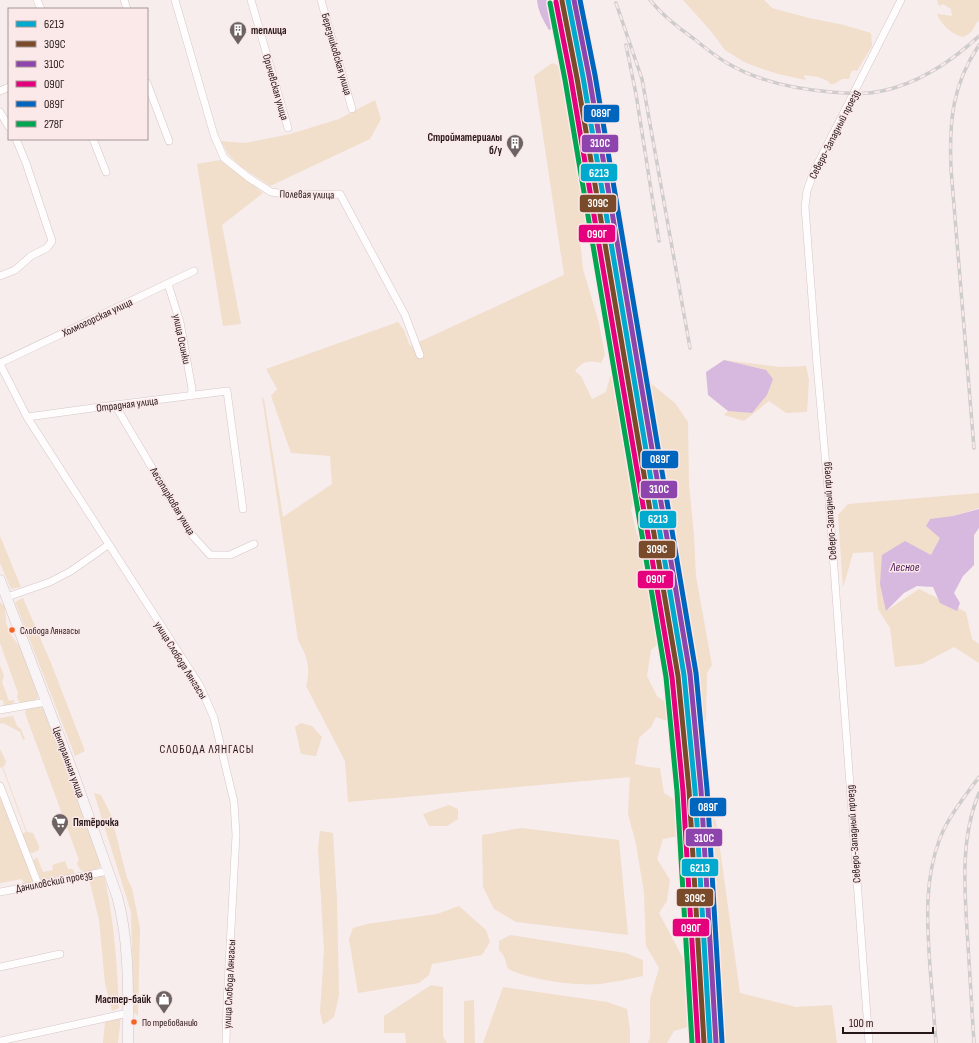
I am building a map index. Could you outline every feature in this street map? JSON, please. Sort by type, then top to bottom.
[{"type":"street","name":"Полевая улица","points":[[175,0],[214,135],[224,158],[249,178],[271,192],[292,196],[340,194],[404,315],[420,354]]},
{"type":"street","name":"Оричевская улица","points":[[251,0],[288,128]]},
{"type":"street","name":"Березниковская улица","points":[[321,0],[352,109]]},
{"type":"street","name":"Северо-Западный проезд","points":[[869,1043],[829,500],[805,200],[810,179],[901,0]]},
{"type":"street","points":[[148,86],[169,141]]},
{"type":"street","points":[[0,112],[8,125]]},
{"type":"street","points":[[0,276],[15,270],[31,256],[47,248],[52,241],[26,163],[16,140]]},
{"type":"street","points":[[93,140],[106,172]]},
{"type":"street","name":"Холмогорская улица","points":[[0,363],[194,272]]},
{"type":"street","name":"улица Осинки","points":[[168,284],[180,322],[192,389],[191,396]]},
{"type":"street","name":"улица Слобода Лянгасы","points":[[0,363],[26,417],[200,686],[214,718],[234,802],[236,835],[226,1043]]},
{"type":"street","name":"Отрадная улица","points":[[26,417],[227,391],[244,509]]},
{"type":"street","name":"Лесопарковая улица","points":[[115,405],[191,534],[210,555],[230,555],[254,544]]},
{"type":"street","points":[[4,595],[50,582],[108,545]]},
{"type":"street","name":"Центральная улица","points":[[0,580],[4,595],[46,702],[108,870],[122,913],[127,965],[128,1043]]},
{"type":"street","points":[[0,710],[46,702]]},
{"type":"street","points":[[0,786],[1,794],[38,884]]},
{"type":"street","name":"Даниловский проезд","points":[[0,892],[108,870]]},
{"type":"street","points":[[0,967],[60,954]]},
{"type":"street","points":[[0,1041],[128,1013]]},
{"type":"shaded area","points":[[683,0],[764,0],[772,8],[871,33],[872,46],[857,71],[854,70],[851,72],[849,79],[842,79],[834,84],[830,84],[828,81],[818,77],[804,75],[806,80],[778,74],[744,62],[725,50],[710,30]]},
{"type":"shaded area","points":[[937,0],[979,0],[979,21],[976,23],[971,32],[963,37],[955,34],[944,25],[937,14],[952,16],[951,9],[943,4],[939,6]]},
{"type":"shaded area","points":[[552,63],[563,70],[574,89],[601,239],[595,241],[589,231],[579,231],[583,269],[599,323],[605,355],[601,363],[586,362],[575,371],[581,376],[592,399],[606,392],[610,376],[618,383],[623,395],[640,487],[631,509],[637,535],[652,540],[649,555],[642,559],[663,640],[651,650],[647,676],[657,696],[675,709],[678,720],[664,720],[656,717],[651,727],[639,738],[635,764],[660,768],[664,793],[683,805],[689,834],[663,839],[657,859],[670,880],[667,901],[659,913],[684,960],[691,1026],[674,1031],[667,1043],[648,1043],[650,1038],[650,999],[659,968],[646,946],[644,893],[636,844],[628,814],[630,777],[348,802],[345,761],[306,686],[308,668],[304,651],[298,640],[262,397],[264,399],[283,517],[332,484],[330,456],[291,453],[271,396],[277,389],[266,369],[398,322],[404,330],[410,346],[564,275],[534,76]]},
{"type":"shaded area","points":[[375,100],[381,119],[370,139],[270,186],[240,166],[228,154],[221,141],[245,143],[290,134],[339,119]]},
{"type":"shaded area","points":[[220,160],[263,193],[222,225],[241,324],[223,326],[197,164]]},
{"type":"shaded area","points":[[724,360],[780,367],[806,366],[809,380],[807,412],[786,413],[769,401],[744,421],[724,415],[728,411],[752,413],[766,370]]},
{"type":"shaded area","points":[[647,380],[675,403],[688,422],[689,485],[694,534],[696,576],[712,665],[707,673],[706,721],[695,726],[690,699],[678,604],[655,471],[646,402]]},
{"type":"shaded area","points":[[979,493],[979,508],[953,516],[929,520],[926,526],[941,537],[931,555],[886,611],[919,589],[966,612],[972,639],[979,644],[979,663],[954,647],[922,664],[895,667],[890,628],[878,609],[873,552],[853,553],[843,588],[838,515],[848,504]]},
{"type":"shaded area","points":[[0,536],[21,587],[11,589],[0,563]]},
{"type":"shaded area","points":[[23,598],[51,663],[85,751],[75,756],[15,602]]},
{"type":"shaded area","points":[[0,602],[5,607],[6,623],[11,635],[20,647],[38,696],[36,700],[21,703],[18,700],[18,693],[0,643]]},
{"type":"shaded area","points":[[0,665],[4,676],[2,682],[9,701],[14,700],[11,705],[4,706],[3,700],[0,700]]},
{"type":"shaded area","points":[[40,706],[43,708],[101,864],[100,867],[90,872],[83,871],[78,867],[77,863],[79,860],[25,713],[26,709]]},
{"type":"shaded area","points":[[13,716],[17,726],[21,729],[25,739],[23,740],[20,732],[3,723],[0,724],[0,718]]},
{"type":"shaded area","points":[[301,723],[312,726],[322,737],[316,756],[301,754],[295,727]]},
{"type":"shaded area","points":[[0,749],[6,761],[3,767],[27,832],[33,833],[39,846],[39,850],[32,853],[29,852],[22,834],[26,832],[2,767],[0,768]]},
{"type":"shaded area","points":[[94,793],[101,795],[111,815],[127,878],[132,888],[140,928],[138,1016],[134,1013],[131,912]]},
{"type":"shaded area","points":[[0,796],[33,881],[32,882],[24,884],[22,879],[0,883]]},
{"type":"shaded area","points":[[449,805],[458,809],[458,819],[447,826],[429,826],[423,814]]},
{"type":"shaded area","points":[[701,815],[716,820],[740,993],[796,1007],[832,1005],[837,1043],[720,1043]]},
{"type":"shaded area","points":[[521,828],[619,840],[628,935],[516,922],[494,909],[483,887],[482,835]]},
{"type":"shaded area","points":[[320,831],[333,833],[337,900],[339,995],[334,1017],[323,1025],[320,1012],[324,951],[318,848]]},
{"type":"shaded area","points":[[37,857],[43,872],[53,870],[52,865],[65,861],[68,869],[73,869],[74,872],[72,874],[41,880],[33,861]]},
{"type":"shaded area","points":[[104,875],[113,925],[119,1008],[112,1011],[105,983],[99,920],[89,879]]},
{"type":"shaded area","points":[[459,906],[486,930],[490,942],[482,955],[432,964],[429,975],[419,983],[358,993],[349,939],[353,928],[367,924],[437,914]]},
{"type":"shaded area","points":[[510,935],[626,953],[643,960],[643,976],[600,984],[578,984],[540,979],[517,973],[508,969],[504,956],[499,950],[499,941]]},
{"type":"shaded area","points":[[431,985],[443,987],[443,1036],[447,1043],[406,1043],[405,1033],[384,1033],[384,1016]]},
{"type":"shaded area","points":[[503,987],[607,1002],[627,1009],[630,1029],[630,1043],[483,1043]]},
{"type":"shaded area","points":[[474,1000],[475,1043],[464,1043],[464,1001]]},
{"type":"shaded area","points":[[121,1016],[118,1043],[103,1043],[105,1021]]},
{"type":"water","points":[[537,0],[557,0],[558,8],[554,12],[554,28],[549,30],[538,8]]},
{"type":"water","points":[[724,360],[766,370],[773,379],[767,395],[752,413],[728,411],[708,395],[706,372]]},
{"type":"water","name":"Лесное","points":[[979,509],[979,528],[974,535],[974,565],[963,576],[954,593],[960,603],[957,611],[940,603],[933,587],[917,586],[904,593],[886,611],[880,584],[882,555],[905,541],[931,555],[940,538],[926,526],[930,519],[953,516]]},
{"type":"railway","points":[[650,0],[676,25],[714,54],[739,70],[778,84],[818,91],[844,93],[876,92],[909,83],[934,70],[958,54],[979,36]]},
{"type":"railway","points":[[616,3],[642,79],[690,348]]},
{"type":"railway","points":[[626,45],[636,94],[659,241]]},
{"type":"railway","points":[[974,448],[951,169],[951,135],[954,104],[958,89],[970,60],[979,45]]},
{"type":"railway","points":[[936,1043],[928,934],[928,902],[931,870],[940,838],[948,822],[979,777]]},
{"type":"railway","points":[[974,1043],[965,868],[968,830],[979,793]]},
{"type":"transit line","name":"621Э","points":[[568,0],[583,77],[684,675],[695,790],[710,1043]]},
{"type":"transit line","name":"310С","points":[[574,0],[589,76],[690,674],[701,790],[716,1043]]},
{"type":"transit line","name":"089Г","points":[[580,0],[595,75],[696,673],[707,789],[722,1042]]},
{"type":"transit line","name":"309С","points":[[562,1],[577,78],[678,676],[689,790],[704,1043]]},
{"type":"transit line","name":"090Г","points":[[556,2],[571,79],[672,677],[683,791],[698,1043]]},
{"type":"transit line","name":"278Г","points":[[550,3],[565,80],[666,677],[677,791],[692,1043]]},
{"type":"place","name":"теплица","points":[[238,45]]},
{"type":"place","name":"Стройматериалы б/у","points":[[515,158]]},
{"type":"place","name":"Слобода Лянгасы","points":[[12,630]]},
{"type":"place","name":"Пятёрочка","points":[[60,837]]},
{"type":"place","name":"Мастер-байк","points":[[164,1014]]},
{"type":"place","name":"По требованию","points":[[134,1022]]},
{"type":"district","name":"СЛОБОДА ЛЯНГАСЫ","points":[[207,749]]}]
